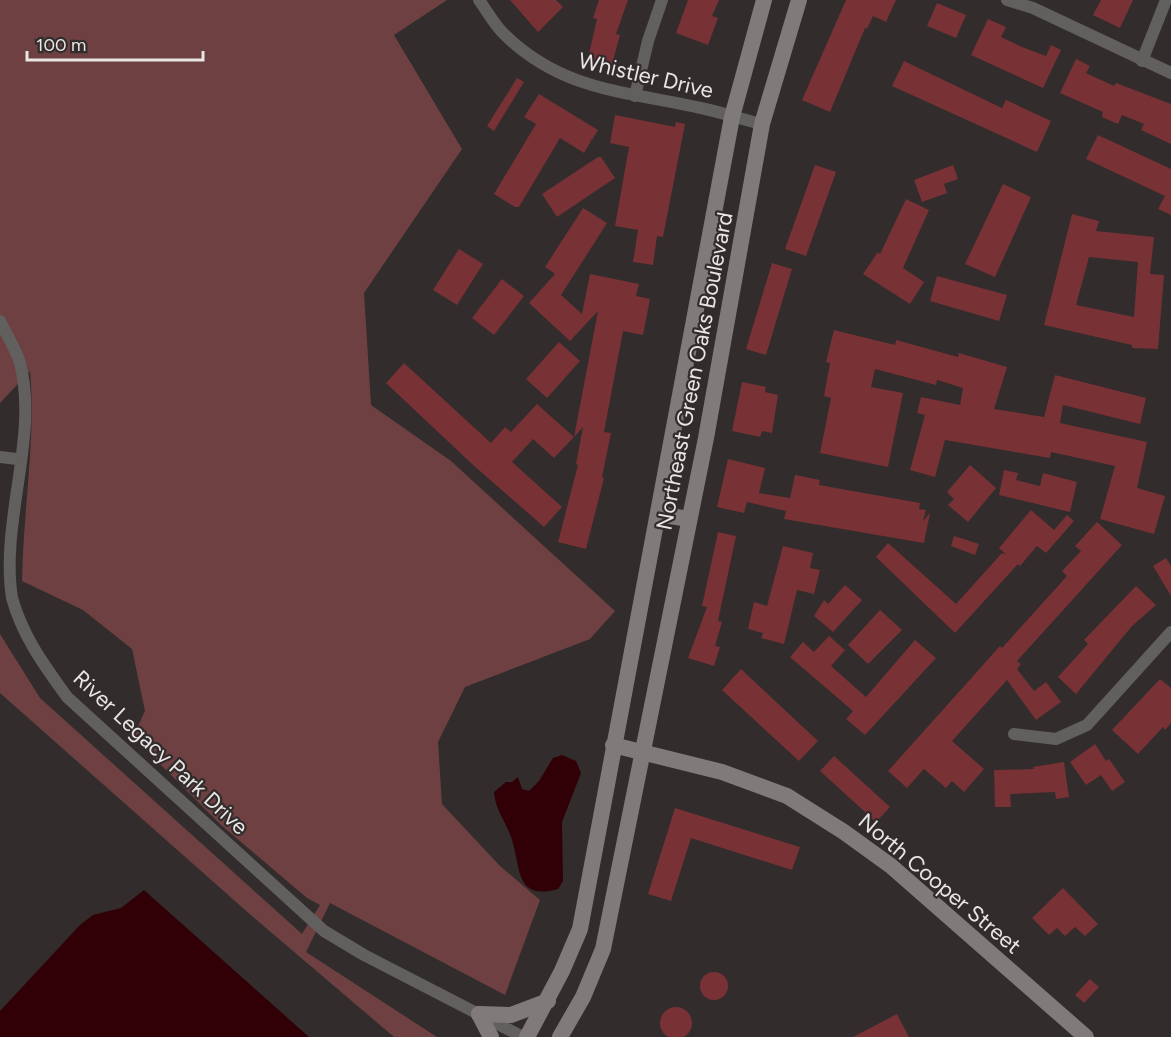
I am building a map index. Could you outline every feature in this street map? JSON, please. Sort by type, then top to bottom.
[{"type":"main road","name":"Northeast Green Oaks Boulevard","points":[[525,1037],[548,1000],[580,929],[732,117],[764,0]]},
{"type":"main road","name":"Northeast Green Oaks Boulevard","points":[[560,1037],[583,997],[603,949],[689,519],[762,124],[800,0]]},
{"type":"main road","points":[[658,514],[689,519]]},
{"type":"main road","name":"North Cooper Street","points":[[613,745],[722,772],[786,796],[844,832],[891,866],[1086,1037]]},
{"type":"main road","points":[[491,1037],[479,1014],[511,1015],[548,1000]]},
{"type":"street","name":"Whistler Drive","points":[[479,0],[502,33],[542,64],[564,77],[592,87],[696,107],[762,124]]},
{"type":"street","points":[[635,96],[648,41],[662,0]]},
{"type":"street","points":[[1009,0],[1033,8],[1171,73]]},
{"type":"street","points":[[1142,61],[1166,0]]},
{"type":"street","name":"River Legacy Park Drive","points":[[0,321],[20,362],[25,403],[6,549],[11,596],[28,643],[67,697],[324,931],[525,1037]]},
{"type":"street","points":[[0,457],[17,459]]},
{"type":"street","points":[[1014,734],[1046,740],[1087,725],[1171,632]]},
{"type":"shaded area","points":[[0,0],[447,0],[394,35],[462,149],[364,293],[371,405],[451,461],[615,611],[590,639],[465,687],[438,742],[442,804],[500,866],[540,900],[505,995],[330,903],[306,952],[437,1037],[394,1037],[253,917],[0,693],[0,634],[40,698],[302,934],[320,905],[307,898],[221,825],[133,737],[145,711],[132,649],[83,610],[22,581],[31,396],[30,371],[0,403]]},
{"type":"shaded area","points":[[562,755],[576,761],[581,773],[562,822],[563,881],[558,889],[534,890],[522,879],[512,840],[494,792],[506,782],[512,782],[518,777],[522,789],[529,791],[539,781],[553,758]]},
{"type":"shaded area","points":[[144,890],[309,1037],[0,1037],[0,1011],[80,925],[93,915],[121,908]]},
{"type":"building","points":[[510,0],[556,0],[563,7],[538,32]]},
{"type":"building","points":[[599,0],[628,0],[616,34],[620,35],[611,68],[587,62],[597,19],[593,18]]},
{"type":"building","points":[[688,0],[719,0],[712,16],[718,18],[708,45],[676,33]]},
{"type":"building","points":[[846,0],[896,0],[886,22],[873,16],[867,29],[865,28],[830,112],[802,100]]},
{"type":"building","points":[[1101,0],[1133,0],[1120,28],[1093,15]]},
{"type":"building","points":[[937,3],[966,15],[956,38],[927,26]]},
{"type":"building","points":[[988,19],[1006,27],[1001,37],[1022,47],[1046,56],[1051,45],[1061,50],[1043,88],[971,55]]},
{"type":"building","points":[[1076,59],[1090,66],[1086,73],[1114,86],[1116,83],[1171,104],[1171,144],[1141,130],[1144,124],[1122,115],[1118,124],[1102,117],[1103,112],[1060,93]]},
{"type":"building","points":[[904,61],[1002,108],[1006,100],[1051,121],[1037,152],[892,86]]},
{"type":"building","points":[[517,78],[524,82],[494,131],[487,126]]},
{"type":"building","points":[[539,94],[598,130],[592,140],[590,139],[584,153],[560,138],[519,207],[515,207],[494,194],[536,124],[524,117]]},
{"type":"building","points":[[615,115],[675,127],[676,122],[685,124],[663,237],[657,236],[653,265],[633,262],[638,230],[615,226],[629,147],[610,143]]},
{"type":"building","points":[[1098,135],[1171,169],[1171,215],[1158,209],[1165,196],[1086,159]]},
{"type":"building","points":[[601,157],[615,178],[557,217],[542,194]]},
{"type":"building","points":[[815,165],[836,172],[806,256],[785,249]]},
{"type":"building","points":[[953,165],[958,179],[944,184],[947,193],[922,202],[914,180]]},
{"type":"building","points":[[1003,184],[1031,197],[995,277],[965,264]]},
{"type":"building","points":[[906,199],[929,210],[903,268],[924,282],[910,304],[863,274],[878,252],[880,254]]},
{"type":"building","points":[[583,208],[607,223],[561,295],[582,314],[590,274],[639,284],[636,296],[650,299],[643,335],[623,331],[604,432],[611,433],[602,477],[604,478],[586,549],[558,542],[578,465],[576,464],[583,427],[574,437],[598,311],[570,341],[529,303],[555,274],[545,267]]},
{"type":"building","points":[[1072,214],[1099,221],[1096,231],[1154,237],[1150,274],[1164,275],[1158,349],[1132,348],[1132,345],[1044,325]],"holes":[[[1089,257],[1138,262],[1134,317],[1076,305]]]},
{"type":"building","points":[[459,249],[483,264],[457,305],[433,290]]},
{"type":"building","points":[[772,263],[792,269],[766,355],[746,349]]},
{"type":"building","points":[[937,276],[1007,295],[999,321],[930,301]]},
{"type":"building","points":[[502,279],[524,296],[494,335],[472,318]]},
{"type":"building","points":[[834,330],[895,345],[896,340],[958,357],[959,353],[1007,367],[994,409],[1044,417],[1055,375],[1146,398],[1140,424],[1063,405],[1060,423],[1147,442],[1137,488],[1165,496],[1154,534],[1100,519],[1115,466],[1051,452],[1050,458],[945,440],[935,477],[910,470],[925,415],[917,413],[921,397],[960,405],[963,388],[937,380],[936,385],[875,369],[871,387],[903,393],[888,467],[820,453],[831,398],[824,396],[830,363],[826,362]]},
{"type":"building","points":[[559,342],[580,361],[547,398],[526,379]]},
{"type":"building","points":[[404,363],[491,443],[505,427],[511,432],[537,404],[574,437],[554,458],[533,439],[512,462],[562,507],[544,527],[472,464],[386,383]]},
{"type":"building","points":[[742,382],[766,387],[765,392],[778,395],[772,433],[762,431],[760,437],[732,431]]},
{"type":"building","points":[[728,459],[765,468],[759,493],[790,498],[795,475],[820,480],[819,485],[920,503],[919,509],[926,510],[923,521],[930,513],[924,543],[784,519],[786,511],[747,502],[744,513],[717,507]]},
{"type":"building","points":[[970,465],[996,488],[968,522],[948,505],[954,499],[947,492]]},
{"type":"building","points":[[1004,470],[1018,473],[1016,480],[1040,486],[1043,473],[1077,482],[1070,512],[999,495]]},
{"type":"building","points":[[1031,510],[1054,530],[1067,515],[1074,521],[1046,553],[1037,546],[955,633],[876,557],[888,543],[956,604],[1002,553],[1006,554],[999,548]]},
{"type":"building","points":[[1097,522],[1122,545],[1017,661],[1021,664],[1017,669],[1034,691],[1046,682],[1061,702],[1036,720],[1007,680],[952,741],[984,769],[964,792],[952,781],[946,788],[924,769],[907,788],[888,771],[1000,646],[1002,648],[1067,576],[1062,571],[1081,551],[1075,546]]},
{"type":"building","points":[[718,532],[736,536],[718,621],[722,622],[715,646],[720,647],[714,666],[688,658],[707,607],[702,606]]},
{"type":"building","points":[[954,536],[979,544],[975,555],[951,546]]},
{"type":"building","points":[[783,546],[813,553],[810,568],[820,570],[814,594],[797,590],[784,644],[761,638],[763,633],[748,629],[754,602],[767,606]]},
{"type":"building","points":[[1166,558],[1171,566],[1171,596],[1153,566]]},
{"type":"building","points":[[845,585],[862,600],[833,632],[814,616],[824,600],[828,604]]},
{"type":"building","points":[[1136,586],[1156,605],[1132,626],[1076,694],[1058,677],[1088,644],[1084,640]]},
{"type":"building","points":[[880,610],[902,630],[868,664],[848,645]]},
{"type":"building","points":[[829,636],[845,650],[831,666],[866,697],[915,640],[936,658],[865,735],[846,719],[853,711],[790,657],[803,642],[814,652]]},
{"type":"building","points":[[741,669],[818,741],[799,761],[722,690]]},
{"type":"building","points":[[1160,679],[1171,688],[1171,723],[1165,730],[1163,727],[1138,754],[1112,730]]},
{"type":"building","points":[[1095,744],[1106,761],[1109,759],[1125,782],[1112,791],[1101,775],[1086,785],[1070,762]]},
{"type":"building","points":[[834,756],[890,807],[876,822],[820,771]]},
{"type":"building","points":[[1064,762],[1069,797],[1056,799],[1055,792],[1010,794],[1011,807],[995,807],[994,770],[1034,769],[1033,767]]},
{"type":"building","points":[[675,808],[800,847],[792,870],[691,838],[671,901],[648,894]]},
{"type":"building","points":[[1063,888],[1098,924],[1085,936],[1075,927],[1065,936],[1057,928],[1049,935],[1032,918]]},
{"type":"building","points":[[714,972],[724,976],[728,986],[724,996],[714,1000],[704,996],[700,986],[704,976]]},
{"type":"building","points":[[1090,979],[1099,987],[1084,1003],[1075,995]]},
{"type":"building","points":[[676,1007],[687,1012],[692,1023],[687,1034],[676,1039],[665,1034],[660,1023],[665,1012]]},
{"type":"building","points":[[897,1014],[909,1037],[853,1037]]}]
